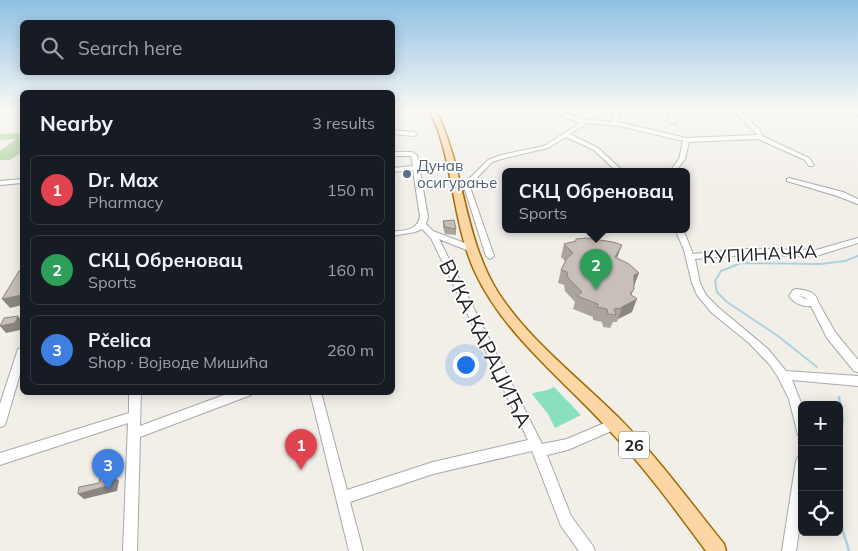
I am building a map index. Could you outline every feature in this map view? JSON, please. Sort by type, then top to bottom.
[{"type":"main road","name":"26","points":[[443,135],[455,175],[468,236],[481,272],[495,297],[521,332],[614,424],[671,488],[717,551]]},
{"type":"street","points":[[490,256],[467,184],[485,164],[496,158],[540,149],[566,135],[596,149],[617,168]]},
{"type":"street","points":[[663,135],[686,140],[759,137],[807,159],[811,165]]},
{"type":"street","points":[[675,168],[682,159],[686,140]]},
{"type":"street","points":[[395,154],[413,154],[417,168],[424,217],[422,225],[415,231]]},
{"type":"street","points":[[395,170],[417,168]]},
{"type":"street","points":[[789,180],[840,194],[858,202]]},
{"type":"street","points":[[0,183],[20,182]]},
{"type":"street","points":[[422,225],[431,234]]},
{"type":"street","points":[[395,234],[415,231],[431,234],[472,248]]},
{"type":"street","points":[[681,233],[690,257],[696,282],[707,302],[766,353],[785,375],[795,396],[798,411]]},
{"type":"street","name":"ВУКА КАРАЏИЋА","points":[[431,234],[537,447]]},
{"type":"street","points":[[451,241],[468,236]]},
{"type":"street","name":"КУПИНАЧКА","points":[[690,257],[744,252],[816,253],[858,240]]},
{"type":"street","name":"ВУКА КАРАЏИЋА","points":[[440,250],[451,241]]},
{"type":"street","points":[[813,302],[831,335],[858,368]]},
{"type":"street","points":[[0,422],[20,358]]},
{"type":"street","points":[[785,375],[858,381]]},
{"type":"street","points":[[130,551],[135,395]]},
{"type":"street","points":[[134,434],[239,395]]},
{"type":"street","points":[[316,395],[356,551]]},
{"type":"street","points":[[0,459],[134,416]]},
{"type":"street","name":"ВУКА КАРАЏИЋА","points":[[343,498],[434,468],[537,447],[568,444],[614,424]]},
{"type":"street","points":[[537,447],[566,521],[588,551]]},
{"type":"street","points":[[790,551],[798,490]]},
{"type":"green space","points":[[0,135],[20,135],[20,153],[10,160],[0,160],[0,151],[16,139],[0,140]]},
{"type":"green space","points":[[554,387],[581,415],[555,428],[548,414],[532,394]]},
{"type":"building","points":[[454,220],[456,229],[445,227],[443,221]]},
{"type":"building","points":[[586,238],[622,245],[615,257],[629,264],[639,273],[634,275],[634,289],[630,294],[637,299],[622,308],[614,309],[616,315],[608,314],[607,309],[597,307],[598,304],[577,296],[582,292],[568,278],[567,272],[561,270],[567,258],[573,253],[564,244],[576,241],[576,239]]},
{"type":"building","points":[[19,271],[20,271],[20,295],[2,299]]},
{"type":"building","points":[[18,316],[15,323],[0,326],[4,318]]},
{"type":"building","points":[[113,475],[111,485],[78,494],[79,487],[99,483],[100,478]]},
{"type":"waterway","points":[[817,367],[778,336],[727,302],[717,292],[715,281],[721,271],[741,263],[820,264],[845,261],[858,256]]},
{"type":"waterway","points":[[839,397],[840,401]]},
{"type":"waterway","points":[[843,531],[849,551]]},
{"type":"place","name":"Дунав осигурање","points":[[407,174]]},
{"type":"place","name":"СКЦ Обреновац","points":[[596,290]]},
{"type":"place","name":"Dr. Max","points":[[301,470]]},
{"type":"place","name":"Pčelica","points":[[108,490]]}]
